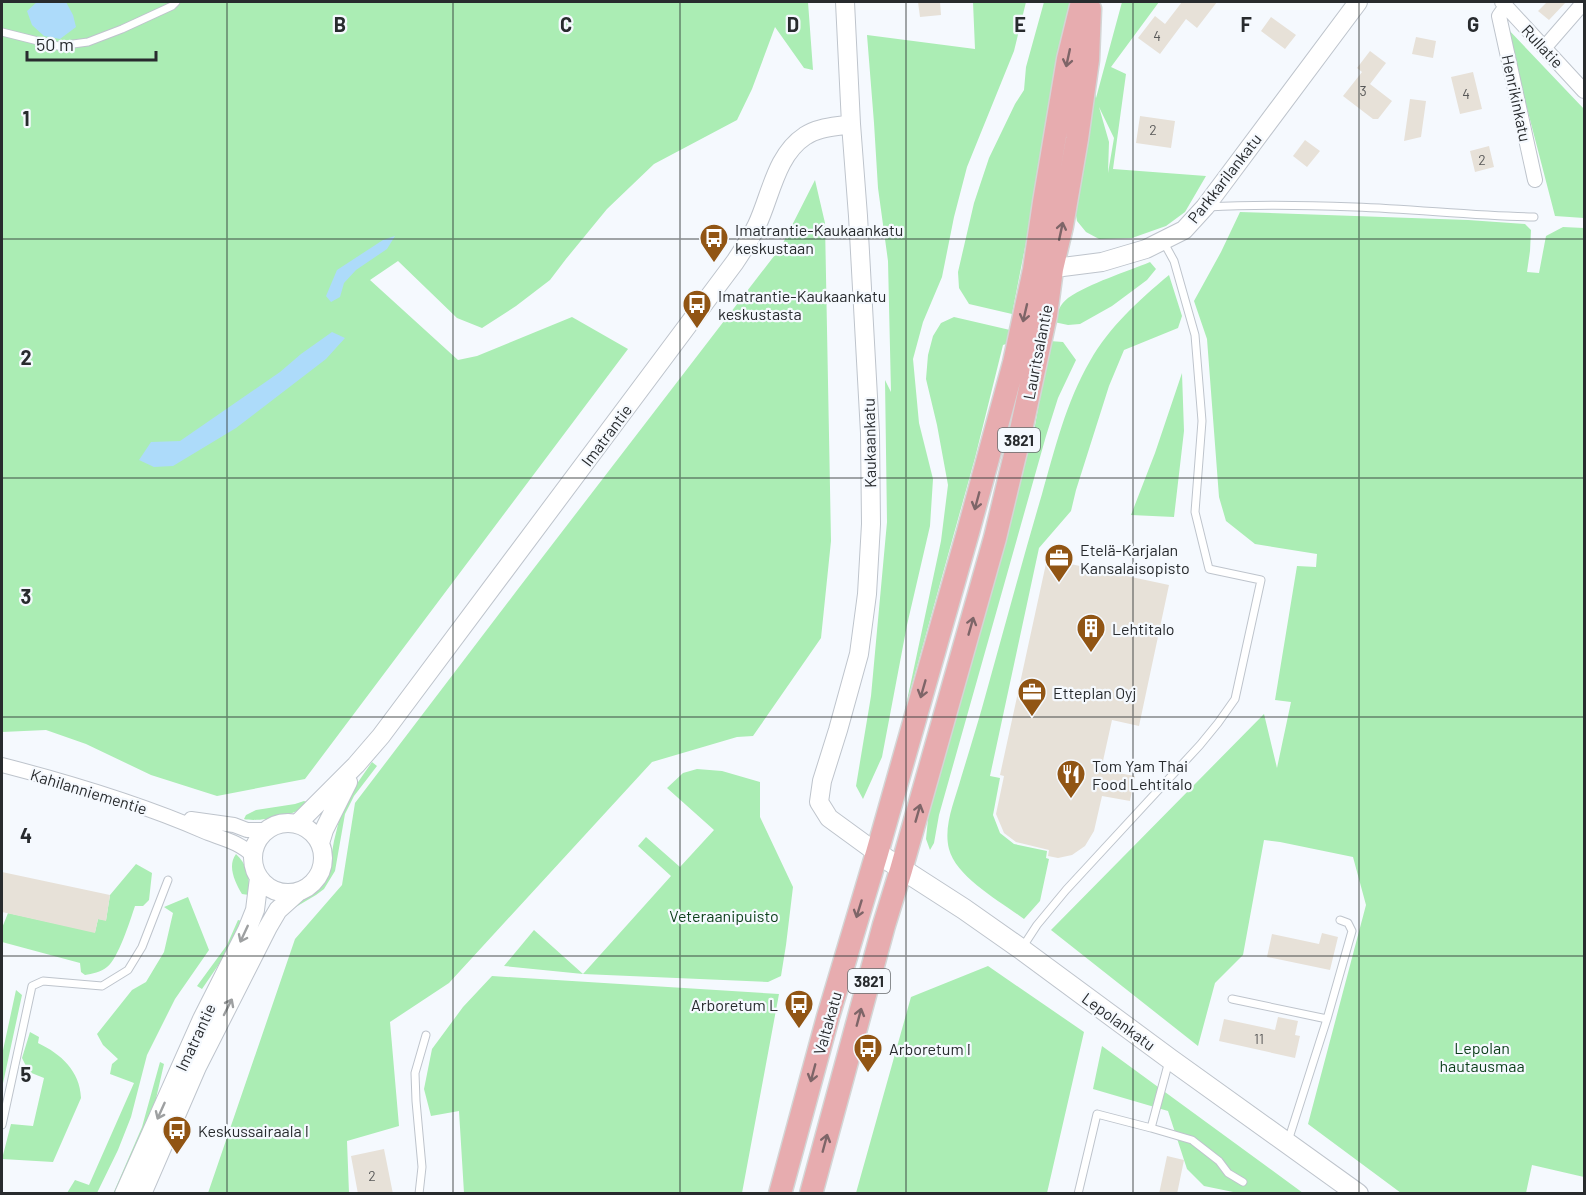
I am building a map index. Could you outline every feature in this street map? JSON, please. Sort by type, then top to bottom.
[{"type":"main road","name":"Lauritsalantie","points":[[902,870],[995,538],[1046,315],[1043,270],[1068,59],[1082,2]]},
{"type":"main road","name":"Lauritsalantie","points":[[877,853],[1014,363],[1043,270],[1062,226],[1088,60],[1090,2]]},
{"type":"main road","name":"Lepolankatu","points":[[877,853],[1021,949],[1358,1194]]},
{"type":"main road","name":"Valtakatu","points":[[780,1194],[828,1017],[877,853]]},
{"type":"main road","name":"Valtakatu","points":[[811,1194],[881,936],[902,870]]},
{"type":"street","name":"Kaukaankatu","points":[[845,2],[870,433],[870,524],[867,594],[859,654],[822,781],[819,802],[829,818],[877,853]]},
{"type":"street","name":"Parkkarilankatu","points":[[1043,270],[1102,262],[1146,249],[1184,230],[1205,207],[1358,2]]},
{"type":"street","points":[[1545,47],[1584,2]]},
{"type":"street","name":"Rullatie","points":[[1503,8],[1545,47],[1584,91]]},
{"type":"street","name":"Henrikinkatu","points":[[1503,8],[1534,180]]},
{"type":"street","name":"Imatrantie","points":[[297,824],[359,761],[388,726],[735,262],[757,226],[782,162],[792,147],[816,130],[851,124]]},
{"type":"street","name":"Imatrantie","points":[[320,843],[324,830],[359,761]]},
{"type":"street","name":"Kahilanniementie","points":[[2,765],[68,782],[176,818],[243,847],[253,856]]},
{"type":"street","name":"Kahilanniementie","points":[[176,818],[234,825],[248,830],[267,830]]},
{"type":"street","points":[[281,824],[297,824],[306,828],[320,843],[323,863],[315,881],[307,888],[298,892],[277,892],[260,878],[255,870],[253,856],[258,840],[267,830],[281,824]]},
{"type":"street","name":"Imatrantie","points":[[124,1194],[202,1019],[247,930],[255,910],[260,878]]},
{"type":"street","name":"Imatrantie","points":[[142,1194],[197,1067],[268,927],[278,910],[298,892]]},
{"type":"lane","points":[[2,32],[58,46],[88,42],[122,30],[176,2]]},
{"type":"lane","points":[[1205,207],[1354,207],[1534,217]]},
{"type":"lane","points":[[1021,949],[1037,925],[1066,890],[1200,745],[1235,699],[1261,580],[1209,569],[1195,512],[1202,421],[1195,335],[1174,261],[1163,241]]},
{"type":"lane","points":[[2,1125],[32,986],[43,981],[102,986],[128,970],[142,947],[168,880]]},
{"type":"lane","points":[[1287,1144],[1352,932],[1348,923],[1340,920]]},
{"type":"lane","points":[[1232,999],[1327,1019]]},
{"type":"lane","points":[[419,1194],[422,1167],[415,1073],[426,1035]]},
{"type":"lane","points":[[1151,1128],[1170,1059]]},
{"type":"lane","points":[[1078,1194],[1097,1114],[1192,1140],[1219,1161],[1228,1173],[1242,1182]]},
{"type":"green space","points":[[2,2],[808,2],[813,70],[804,68],[775,27],[752,89],[737,120],[654,164],[607,209],[550,280],[482,328],[457,318],[398,261],[370,280],[458,360],[477,356],[572,317],[628,349],[305,779],[217,796],[151,775],[86,744],[46,730],[2,732]]},
{"type":"green space","points":[[973,2],[1026,2],[1014,51],[967,167],[942,277],[923,322],[913,359],[919,423],[933,479],[930,526],[907,625],[882,757],[863,799],[856,786],[871,696],[887,522],[885,380],[891,392],[888,261],[878,188],[867,35],[975,49]]},
{"type":"green space","points":[[1044,2],[1073,2],[1012,314],[969,304],[959,288],[958,272],[974,203],[989,158],[1024,90],[1026,67]]},
{"type":"green space","points":[[1122,2],[1159,2],[1111,67],[1126,74],[1113,169],[1206,176],[1185,212],[1166,226],[1132,238],[1099,239],[1086,232],[1077,221],[1075,210],[1093,82],[1096,98]],"holes":[[[1099,107],[1114,138],[1108,173],[1109,142]]]},
{"type":"green space","points":[[1506,27],[1584,109],[1584,218],[1555,216]]},
{"type":"green space","points":[[815,180],[825,223],[831,541],[821,638],[753,736],[737,737],[652,762],[449,983],[390,1022],[399,1126],[347,1141],[349,1193],[208,1193],[295,939],[342,885],[355,803],[781,247]]},
{"type":"green space","name":"Lepolan hautausmaa","points":[[1240,212],[1525,224],[1531,230],[1527,272],[1539,273],[1546,236],[1563,227],[1584,228],[1584,1177],[1532,1165],[1526,1193],[1401,1193],[1308,1124],[1366,905],[1353,857],[1264,840],[1243,955],[1215,983],[1198,1046],[1051,930],[1264,714],[1277,768],[1291,702],[1275,700],[1297,566],[1316,567],[1317,554],[1255,544],[1226,521],[1219,497],[1207,339],[1194,301]]},
{"type":"green space","points":[[1150,262],[1156,269],[1147,280],[1112,306],[1080,324],[1068,325],[1054,322],[1061,306],[1068,298],[1097,283]]},
{"type":"green space","points":[[1169,275],[1182,316],[1178,328],[1124,350],[1109,386],[1071,511],[1039,548],[990,776],[1000,778],[993,815],[1000,833],[1014,844],[1047,851],[1046,858],[1049,859],[1040,901],[1024,919],[980,888],[953,859],[948,840],[950,813],[1057,443],[1074,393],[1106,336],[1136,304]]},
{"type":"green space","points":[[954,317],[1010,330],[1006,344],[1003,345],[975,458],[905,710],[941,541],[948,485],[926,379],[928,355],[933,336],[941,323]]},
{"type":"green space","points":[[1050,341],[1063,342],[1076,360],[1058,398],[1046,436],[939,815],[934,843],[930,850],[926,839],[929,809],[1034,431]]},
{"type":"green space","points":[[1182,373],[1184,431],[1174,517],[1131,515],[1155,453]]},
{"type":"green space","points":[[372,762],[377,766],[354,796],[345,814],[335,871],[324,889],[289,911],[300,898],[320,886],[325,878],[341,812],[347,798]]},
{"type":"green space","name":"Veteraanipuisto","points":[[697,769],[722,771],[760,782],[760,817],[793,887],[781,976],[768,982],[583,974],[671,876],[638,846],[646,837],[680,867],[714,830],[667,788],[683,773]]},
{"type":"green space","points":[[307,802],[301,808],[289,814],[264,819],[244,819],[246,815],[256,810]]},
{"type":"green space","points":[[236,854],[247,873],[249,895],[242,894],[235,879],[232,864]]},
{"type":"green space","points":[[136,864],[152,873],[149,900],[143,906],[135,906],[119,948],[105,969],[85,975],[81,972],[80,963],[2,942],[2,928],[8,913],[95,932],[98,919],[106,920],[110,895]]},
{"type":"green space","points":[[188,897],[209,950],[175,999],[147,1055],[131,1117],[97,1193],[67,1193],[75,1180],[89,1185],[134,1083],[110,1074],[112,1064],[118,1059],[103,1045],[97,1034],[132,990],[146,982],[164,952],[173,913],[164,907]]},
{"type":"green space","points":[[238,920],[242,921],[230,948],[202,989],[197,986],[227,945]]},
{"type":"green space","points":[[534,930],[583,974],[504,966]]},
{"type":"green space","points":[[988,966],[1084,1032],[1047,1193],[856,1193],[911,997]]},
{"type":"green space","points":[[492,976],[779,994],[742,1193],[464,1193],[459,1111],[431,1116],[424,1089],[432,1049],[463,1007]]},
{"type":"green space","points":[[16,990],[22,995],[2,1088],[2,1055]]},
{"type":"green space","points":[[30,1032],[39,1037],[38,1043],[54,1052],[68,1064],[80,1088],[81,1098],[53,1162],[2,1159],[11,1124],[33,1126],[44,1078],[29,1072],[22,1058]]},
{"type":"green space","points":[[1102,1046],[1303,1193],[1238,1193],[1204,1186],[1187,1169],[1168,1111],[1093,1089]]},
{"type":"green space","points":[[160,1062],[164,1064],[155,1103],[116,1193],[113,1194],[142,1127]]},
{"type":"water","points":[[37,2],[66,2],[76,27],[60,39],[44,36],[32,25],[27,11]]},
{"type":"water","points":[[395,236],[387,249],[356,270],[344,283],[340,297],[331,302],[326,296],[337,270],[383,240]]},
{"type":"water","points":[[332,332],[345,338],[326,359],[236,428],[173,466],[154,467],[139,460],[151,442],[180,441],[280,372]]},
{"type":"building","points":[[918,2],[940,2],[941,15],[920,17]]},
{"type":"building","points":[[1182,2],[1217,2],[1197,28],[1186,19],[1160,54],[1138,38],[1155,16],[1165,24]]},
{"type":"building","points":[[1547,2],[1566,2],[1549,20],[1538,11]]},
{"type":"building","points":[[1271,17],[1296,35],[1285,49],[1261,31]]},
{"type":"building","points":[[1416,37],[1436,41],[1433,58],[1412,54]]},
{"type":"building","points":[[1370,51],[1386,63],[1370,84],[1392,101],[1378,119],[1373,119],[1343,96],[1362,72],[1357,68]]},
{"type":"building","points":[[1473,72],[1482,109],[1460,114],[1451,77]]},
{"type":"building","points":[[1410,99],[1426,101],[1421,137],[1404,141]]},
{"type":"building","points":[[1140,116],[1175,121],[1171,148],[1136,143]]},
{"type":"building","points":[[1305,140],[1320,151],[1307,167],[1293,156]]},
{"type":"building","points":[[1489,146],[1494,167],[1475,172],[1470,151]]},
{"type":"building","name":"Lehtitalo","points":[[1047,559],[1169,585],[1139,726],[1112,720],[1101,770],[1135,776],[1130,801],[1102,796],[1094,831],[1085,846],[1072,855],[1058,858],[1048,856],[1049,850],[1016,842],[1004,833],[996,814],[1004,776],[1000,775]]},
{"type":"building","points":[[2,872],[110,895],[106,921],[98,919],[95,933],[2,912]]},
{"type":"building","points":[[1322,933],[1338,937],[1330,970],[1267,957],[1272,934],[1319,944]]},
{"type":"building","points":[[1278,1017],[1298,1021],[1295,1035],[1300,1036],[1295,1058],[1219,1041],[1224,1019],[1275,1030]]},
{"type":"building","points":[[384,1149],[393,1194],[358,1194],[351,1156]]},
{"type":"building","points":[[1167,1156],[1184,1160],[1177,1194],[1159,1194]]},
{"type":"place","name":"Imatrantie-Kaukaankatu keskustaan","points":[[714,264]]},
{"type":"place","name":"Imatrantie-Kaukaankatu keskustasta","points":[[697,330]]},
{"type":"place","name":"Etelä-Karjalan Kansalaisopisto","points":[[1059,584]]},
{"type":"place","name":"Lehtitalo","points":[[1091,654]]},
{"type":"place","name":"Etteplan Oyj","points":[[1032,718]]},
{"type":"place","name":"Tom Yam Thai Food Lehtitalo","points":[[1071,800]]},
{"type":"place","name":"Arboretum L","points":[[799,1030]]},
{"type":"place","name":"Arboretum I","points":[[868,1074]]},
{"type":"place","name":"Keskussairaala I","points":[[177,1156]]}]
